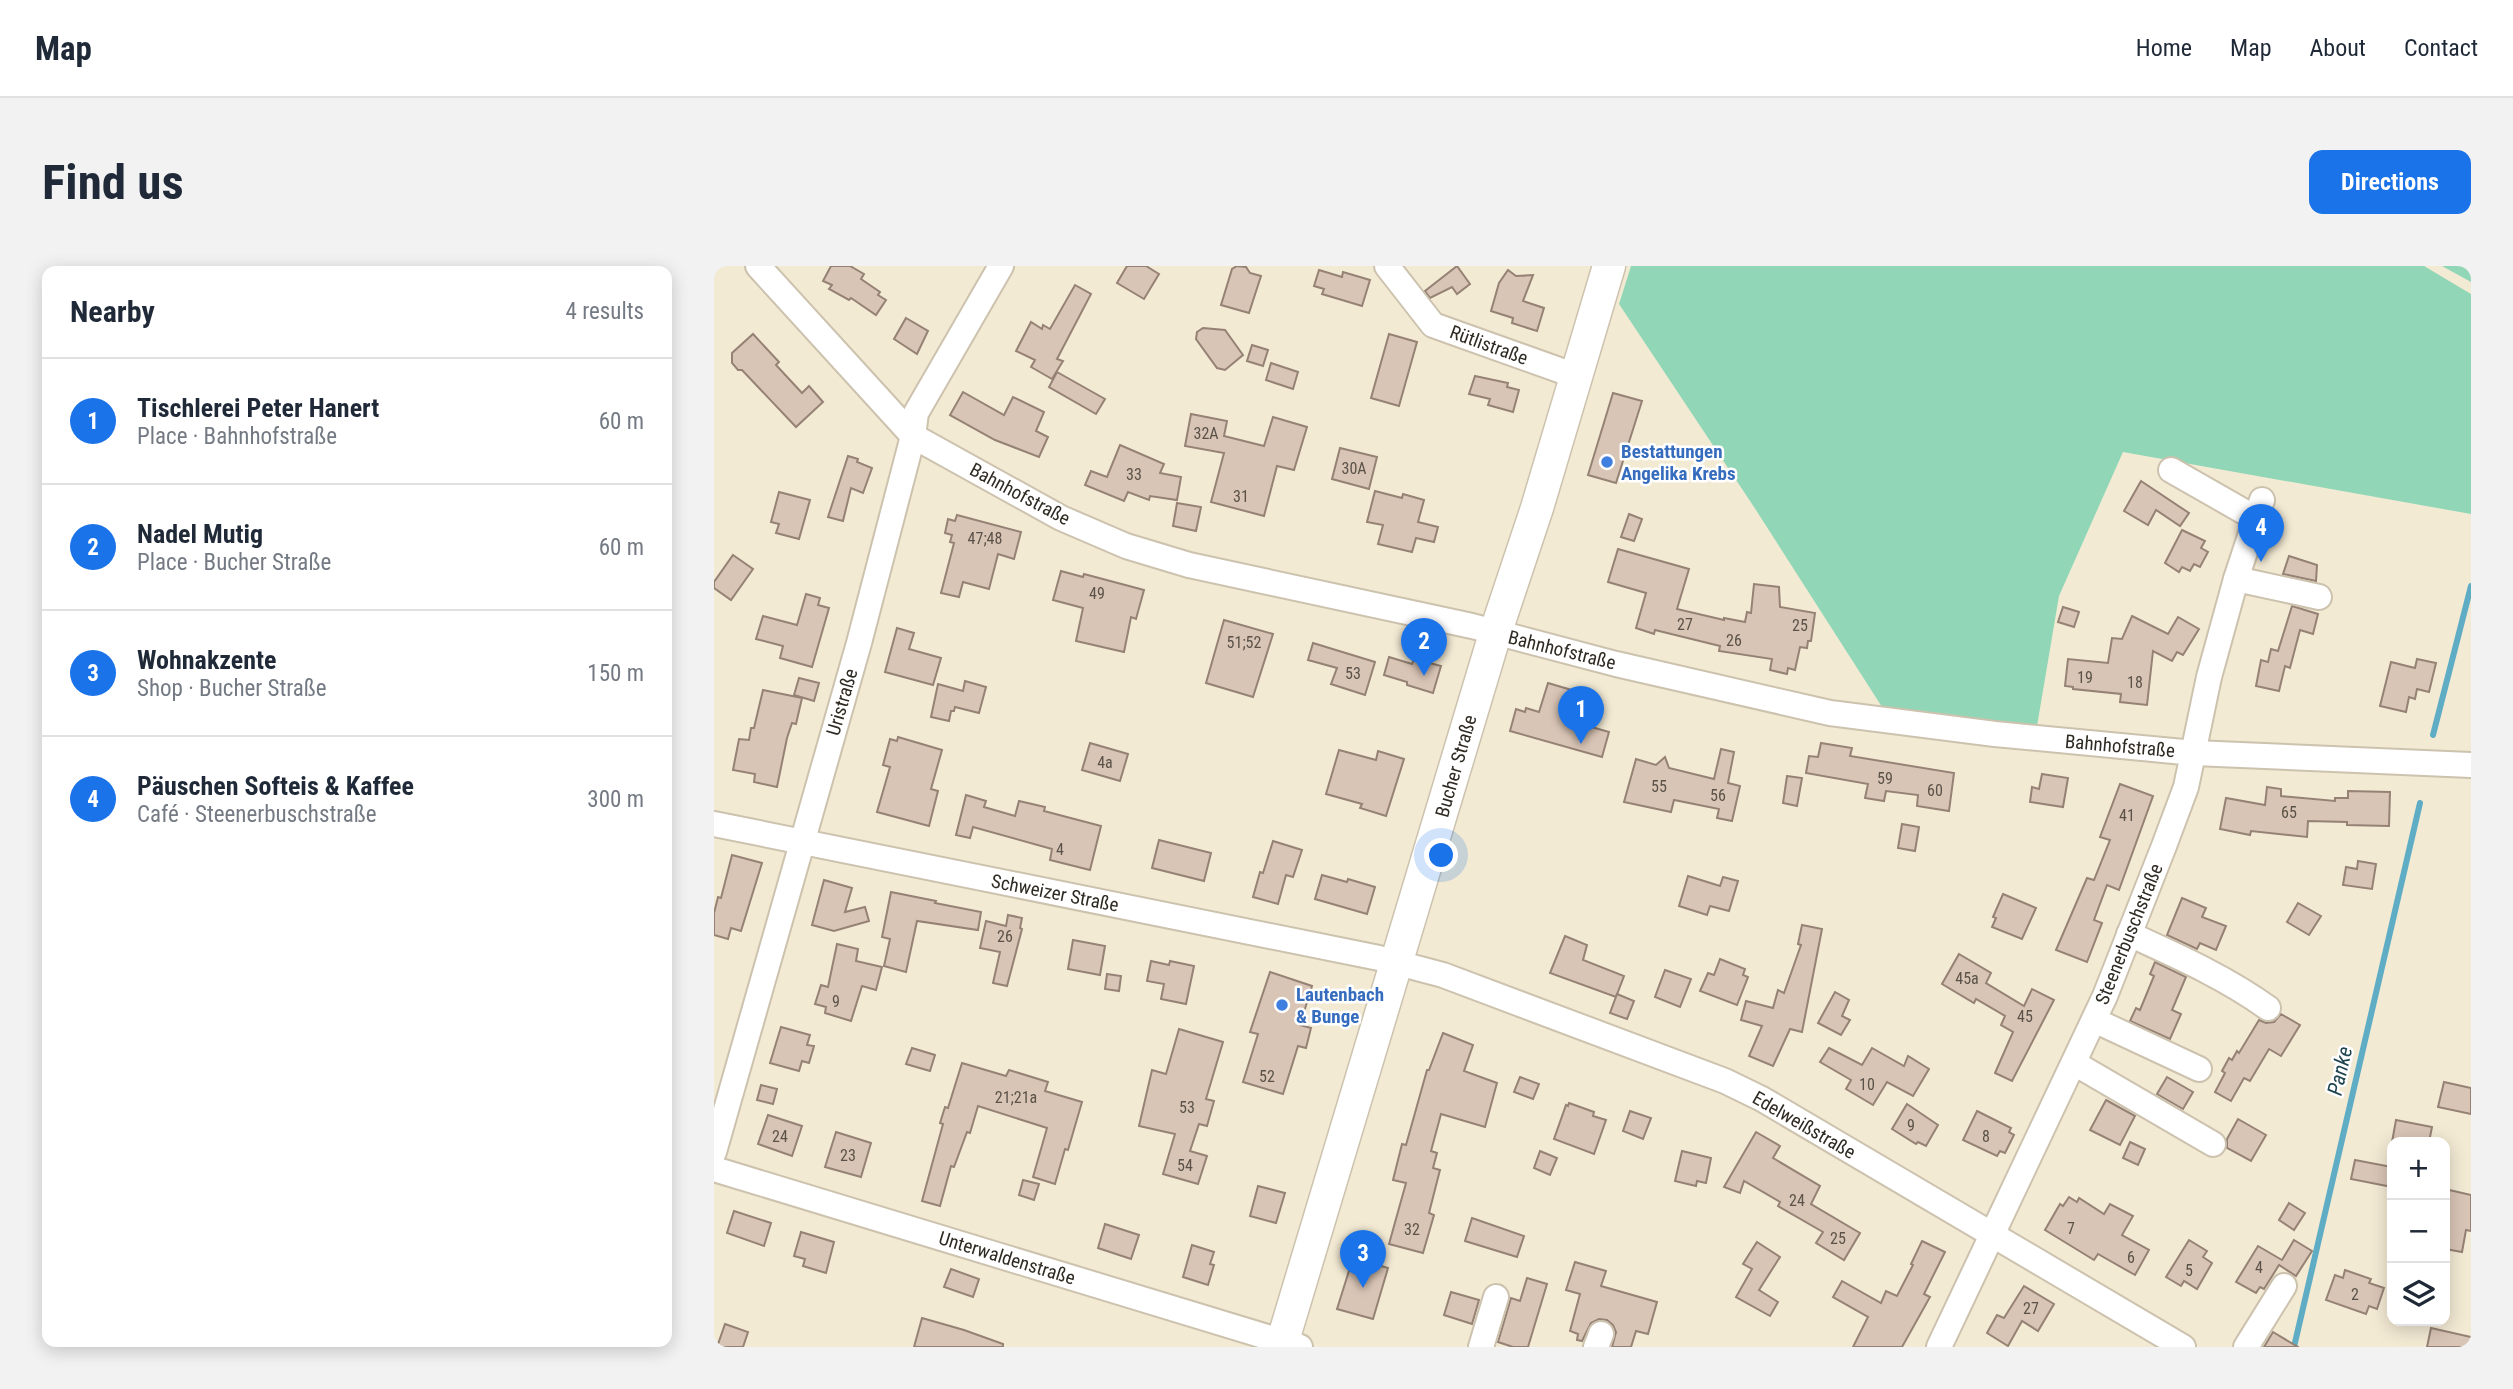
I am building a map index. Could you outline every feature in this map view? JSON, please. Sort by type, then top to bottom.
[{"type":"main road","name":"Bucher Straße","points":[[1288,1345],[1396,961],[1609,266]]},
{"type":"street","name":"Bahnhofstraße","points":[[758,266],[913,436],[1061,518],[1126,546],[1189,565],[1472,626],[1495,634],[1830,713],[1995,734],[2194,754],[2471,765]]},
{"type":"street","name":"Uristraße","points":[[714,1152],[861,636],[913,436],[916,413],[1001,266]]},
{"type":"street","name":"Rütlistraße","points":[[1387,266],[1433,325],[1576,376]]},
{"type":"street","name":"Steenerbuschstraße","points":[[1939,1347],[2094,1020],[2186,787],[2209,677],[2258,509],[2171,470]]},
{"type":"street","points":[[2236,579],[2319,597]]},
{"type":"street","name":"Schweizer Straße","points":[[714,824],[1396,961]]},
{"type":"street","points":[[2129,934],[2206,971],[2268,1008]]},
{"type":"street","name":"Edelweißstraße","points":[[1396,961],[1443,975],[1725,1081],[1762,1098],[1993,1235],[2155,1340],[2183,1347]]},
{"type":"street","points":[[2094,1020],[2199,1069]]},
{"type":"street","points":[[2074,1063],[2213,1143]]},
{"type":"street","name":"Unterwaldenstraße","points":[[714,1169],[931,1244],[1288,1345]]},
{"type":"street","points":[[2246,1347],[2284,1286]]},
{"type":"street","points":[[1481,1347],[1496,1297]]},
{"type":"green space","points":[[1631,266],[2424,266],[2471,294],[2471,514],[2123,452],[2059,596],[2036,732],[1891,721],[1754,507],[1619,304]]},
{"type":"green space","points":[[2442,266],[2471,266],[2471,282]]},
{"type":"building","points":[[831,266],[850,266],[864,274],[861,279],[880,292],[878,295],[886,300],[876,315],[851,298],[849,300],[829,289],[832,285],[823,281]]},
{"type":"building","points":[[1127,266],[1146,266],[1159,274],[1144,299],[1117,283]]},
{"type":"building","points":[[1237,266],[1246,267],[1250,273],[1261,276],[1249,313],[1221,305],[1232,269]]},
{"type":"building","points":[[1457,266],[1470,284],[1457,294],[1452,287],[1430,298],[1425,291]]},
{"type":"building","points":[[1319,270],[1342,277],[1343,272],[1370,280],[1362,306],[1322,294],[1324,289],[1314,286]]},
{"type":"building","points":[[1508,270],[1516,276],[1533,275],[1523,301],[1544,308],[1537,331],[1512,323],[1513,318],[1491,311],[1499,283]]},
{"type":"building","points":[[1075,285],[1091,294],[1057,359],[1063,361],[1052,379],[1031,367],[1035,360],[1016,351],[1031,322],[1042,329],[1043,325],[1050,329]]},
{"type":"building","points":[[906,318],[928,331],[917,354],[894,339]]},
{"type":"building","points":[[1203,328],[1225,330],[1243,355],[1225,370],[1217,368],[1196,339],[1197,332]]},
{"type":"building","points":[[753,334],[779,362],[776,365],[802,393],[809,386],[823,402],[796,427],[742,370],[738,370],[732,363],[732,353]]},
{"type":"building","points":[[1389,334],[1417,342],[1399,406],[1371,398]]},
{"type":"building","points":[[1252,345],[1268,350],[1263,366],[1247,361]]},
{"type":"building","points":[[1271,363],[1298,372],[1293,389],[1266,380]]},
{"type":"building","points":[[1057,372],[1105,399],[1096,414],[1049,387]]},
{"type":"building","points":[[1475,376],[1508,383],[1507,387],[1519,390],[1513,412],[1488,405],[1490,399],[1469,394]]},
{"type":"building","points":[[963,392],[1004,415],[1013,397],[1044,412],[1036,431],[1048,437],[1039,457],[995,440],[950,415]]},
{"type":"building","points":[[1613,393],[1642,401],[1616,483],[1588,475]]},
{"type":"building","points":[[1191,414],[1227,421],[1224,436],[1264,446],[1273,417],[1307,427],[1294,470],[1277,466],[1264,516],[1211,502],[1224,453],[1185,446]]},
{"type":"building","points":[[1120,445],[1164,464],[1160,473],[1181,477],[1177,500],[1150,496],[1149,500],[1128,492],[1124,501],[1085,485],[1091,471],[1107,477]]},
{"type":"building","points":[[1340,448],[1377,457],[1369,489],[1332,479]]},
{"type":"building","points":[[848,456],[872,468],[863,493],[851,488],[843,521],[828,517]]},
{"type":"building","points":[[2141,481],[2189,513],[2180,526],[2156,510],[2148,525],[2124,511]]},
{"type":"building","points":[[1375,491],[1402,498],[1403,494],[1424,500],[1418,522],[1438,527],[1434,542],[1416,538],[1412,552],[1378,544],[1383,525],[1367,522]]},
{"type":"building","points":[[779,492],[810,500],[799,539],[776,533],[779,524],[771,522]]},
{"type":"building","points":[[1177,503],[1201,507],[1196,531],[1173,526]]},
{"type":"building","points":[[1629,514],[1642,519],[1634,541],[1621,537]]},
{"type":"building","points":[[957,515],[1021,532],[1014,559],[998,554],[989,589],[963,582],[959,597],[941,593],[954,543],[950,542],[952,535],[945,533],[948,519],[955,521]]},
{"type":"building","points":[[2182,530],[2205,541],[2201,548],[2208,552],[2200,567],[2194,564],[2190,571],[2182,567],[2179,572],[2165,563]]},
{"type":"building","points":[[1618,549],[1689,569],[1677,609],[1745,622],[1747,612],[1751,613],[1754,584],[1779,587],[1780,607],[1815,613],[1811,641],[1808,641],[1807,648],[1800,647],[1795,670],[1788,668],[1787,674],[1770,670],[1772,659],[1719,651],[1720,646],[1636,628],[1646,593],[1608,582]]},
{"type":"building","points":[[733,555],[753,569],[731,600],[714,588],[714,582]]},
{"type":"building","points":[[2289,556],[2317,565],[2316,581],[2283,574]]},
{"type":"building","points":[[1061,571],[1083,577],[1084,574],[1144,590],[1136,619],[1131,617],[1124,652],[1076,641],[1083,608],[1053,600]]},
{"type":"building","points":[[806,594],[820,598],[818,605],[829,608],[812,667],[780,658],[783,646],[756,639],[763,616],[797,625]]},
{"type":"building","points":[[2292,606],[2318,614],[2313,634],[2300,630],[2290,668],[2285,666],[2279,691],[2256,686],[2261,660],[2268,662],[2271,649],[2278,651]]},
{"type":"building","points":[[2063,607],[2079,612],[2074,627],[2058,622]]},
{"type":"building","points":[[2132,616],[2168,634],[2178,617],[2199,629],[2183,655],[2177,652],[2172,661],[2153,651],[2147,705],[2120,702],[2121,694],[2065,686],[2068,659],[2108,663],[2112,638],[2122,639]]},
{"type":"building","points":[[1224,620],[1273,634],[1253,697],[1206,683]]},
{"type":"building","points":[[897,628],[914,633],[909,649],[941,658],[933,685],[885,672]]},
{"type":"building","points":[[1313,643],[1375,662],[1365,695],[1331,684],[1337,668],[1308,660]]},
{"type":"building","points":[[1389,657],[1412,664],[1414,659],[1441,666],[1433,693],[1384,675]]},
{"type":"building","points":[[2417,659],[2436,663],[2429,692],[2417,689],[2415,699],[2409,697],[2406,712],[2380,706],[2391,662],[2415,668]]},
{"type":"building","points":[[799,678],[819,683],[814,701],[794,695]]},
{"type":"building","points":[[965,681],[986,687],[979,713],[955,707],[954,711],[951,711],[949,721],[931,717],[938,684],[963,691]]},
{"type":"building","points":[[1548,683],[1575,691],[1567,720],[1609,732],[1602,757],[1510,731],[1516,709],[1525,712],[1526,708],[1539,712]]},
{"type":"building","points":[[763,690],[802,698],[796,724],[792,723],[787,738],[777,787],[754,782],[755,774],[733,770],[739,739],[749,740]]},
{"type":"building","points":[[898,737],[942,750],[931,789],[938,791],[929,826],[877,812],[890,767],[883,765],[890,739],[897,741]]},
{"type":"building","points":[[1090,743],[1128,754],[1120,781],[1082,770]]},
{"type":"building","points":[[1821,743],[1852,748],[1850,756],[1954,773],[1949,811],[1917,806],[1918,795],[1886,791],[1884,801],[1865,798],[1868,784],[1806,773],[1809,756],[1818,757]]},
{"type":"building","points":[[1721,749],[1734,752],[1728,783],[1740,786],[1732,821],[1717,818],[1719,809],[1674,800],[1671,812],[1624,802],[1636,759],[1656,765],[1665,757],[1669,768],[1714,779]]},
{"type":"building","points":[[1339,750],[1376,760],[1378,751],[1404,759],[1386,816],[1360,808],[1362,804],[1326,794]]},
{"type":"building","points":[[2042,774],[2068,778],[2063,807],[2030,802],[2032,787],[2039,789]]},
{"type":"building","points":[[1787,776],[1802,778],[1797,806],[1783,803]]},
{"type":"building","points":[[2120,784],[2153,796],[2119,890],[2107,885],[2094,920],[2102,923],[2087,962],[2056,950],[2087,878],[2094,880],[2110,840],[2100,837]]},
{"type":"building","points":[[2267,787],[2281,789],[2281,796],[2335,801],[2335,798],[2348,798],[2348,791],[2390,792],[2389,826],[2308,821],[2307,837],[2251,831],[2250,835],[2220,829],[2226,798],[2265,805]]},
{"type":"building","points":[[966,795],[986,801],[984,807],[1015,816],[1019,801],[1045,807],[1044,811],[1101,826],[1090,870],[1050,860],[1052,849],[973,827],[970,838],[956,835]]},
{"type":"building","points":[[1902,824],[1919,827],[1915,851],[1898,848]]},
{"type":"building","points":[[1159,840],[1211,853],[1204,881],[1152,868]]},
{"type":"building","points":[[1273,841],[1302,850],[1293,877],[1286,875],[1278,904],[1253,897]]},
{"type":"building","points":[[732,855],[762,863],[741,931],[731,928],[728,939],[714,935],[714,913],[718,897],[721,898]]},
{"type":"building","points":[[2358,861],[2376,864],[2372,889],[2343,885],[2346,867],[2357,869]]},
{"type":"building","points":[[1322,875],[1375,887],[1367,914],[1315,899]]},
{"type":"building","points":[[1688,876],[1720,886],[1723,877],[1738,881],[1729,911],[1710,906],[1707,915],[1679,906]]},
{"type":"building","points":[[824,880],[852,888],[845,912],[865,907],[869,921],[834,931],[812,925]]},
{"type":"building","points":[[891,892],[981,912],[978,930],[917,921],[906,972],[884,966],[890,939],[882,937]]},
{"type":"building","points":[[2003,894],[2036,908],[2022,939],[1992,927],[1996,918],[1993,917]]},
{"type":"building","points":[[2182,898],[2206,908],[2202,917],[2226,926],[2216,950],[2200,943],[2197,949],[2167,935]]},
{"type":"building","points":[[2298,903],[2321,916],[2309,935],[2287,922]]},
{"type":"building","points":[[1008,915],[1022,918],[1022,929],[1007,986],[993,983],[1000,952],[980,948],[986,921],[1006,926]]},
{"type":"building","points":[[1802,925],[1822,929],[1802,1032],[1790,1029],[1773,1066],[1749,1056],[1762,1026],[1741,1020],[1746,1001],[1773,1008],[1778,990],[1784,993],[1801,945],[1798,944]]},
{"type":"building","points":[[1565,936],[1587,945],[1583,960],[1624,976],[1616,997],[1550,973]]},
{"type":"building","points":[[1073,940],[1105,946],[1100,975],[1068,969]]},
{"type":"building","points":[[837,944],[858,949],[856,961],[882,967],[876,990],[862,986],[851,1021],[825,1013],[826,1007],[815,1004],[821,985],[828,987]]},
{"type":"building","points":[[1959,954],[1991,973],[1986,983],[2024,1006],[2032,989],[2054,1000],[2012,1081],[1995,1073],[2013,1032],[2001,1025],[2005,1016],[1976,999],[1974,1003],[1942,984]]},
{"type":"building","points":[[1720,959],[1745,969],[1743,975],[1748,977],[1737,1005],[1700,991],[1708,973],[1714,975]]},
{"type":"building","points":[[1151,961],[1169,965],[1170,961],[1194,966],[1186,1004],[1161,999],[1164,984],[1147,981]]},
{"type":"building","points":[[2155,962],[2186,977],[2172,1010],[2181,1014],[2170,1039],[2130,1021],[2136,1008],[2140,1010],[2154,976],[2150,974]]},
{"type":"building","points":[[1665,970],[1691,979],[1680,1007],[1655,997]]},
{"type":"building","points":[[1270,972],[1312,986],[1300,1025],[1311,1028],[1306,1048],[1298,1046],[1283,1094],[1243,1082],[1258,1034],[1250,1032]]},
{"type":"building","points":[[1107,974],[1121,976],[1119,991],[1105,989]]},
{"type":"building","points":[[1835,992],[1849,1000],[1842,1016],[1850,1020],[1841,1035],[1818,1023]]},
{"type":"building","points":[[1617,994],[1634,1001],[1627,1019],[1610,1013]]},
{"type":"building","points":[[2281,1014],[2300,1025],[2281,1056],[2269,1049],[2250,1081],[2244,1078],[2231,1101],[2215,1092],[2229,1058],[2232,1060],[2237,1051],[2239,1053],[2259,1020],[2274,1022]]},
{"type":"building","points":[[781,1027],[810,1035],[807,1045],[814,1046],[809,1063],[802,1061],[799,1071],[770,1063]]},
{"type":"building","points":[[1179,1029],[1223,1042],[1206,1099],[1214,1101],[1207,1126],[1199,1124],[1190,1151],[1207,1156],[1198,1184],[1163,1174],[1175,1134],[1139,1126],[1152,1070],[1166,1074]]},
{"type":"building","points":[[1443,1033],[1473,1045],[1464,1071],[1497,1083],[1485,1127],[1441,1114],[1431,1151],[1437,1153],[1433,1168],[1440,1170],[1429,1213],[1434,1215],[1423,1253],[1389,1244],[1406,1183],[1393,1180],[1427,1070]]},
{"type":"building","points":[[912,1048],[935,1055],[930,1071],[906,1064]]},
{"type":"building","points":[[1829,1048],[1862,1065],[1872,1048],[1904,1066],[1908,1056],[1929,1069],[1913,1096],[1887,1082],[1873,1105],[1846,1089],[1851,1080],[1820,1062]]},
{"type":"building","points":[[962,1063],[1006,1076],[1009,1070],[1048,1082],[1045,1091],[1082,1102],[1055,1184],[1033,1177],[1047,1128],[978,1106],[970,1133],[967,1132],[954,1167],[951,1166],[940,1206],[922,1201],[943,1124],[940,1123],[945,1107],[948,1108]]},
{"type":"building","points":[[1520,1077],[1539,1084],[1533,1099],[1514,1092]]},
{"type":"building","points":[[2167,1077],[2193,1092],[2183,1109],[2157,1094]]},
{"type":"building","points":[[2444,1082],[2471,1088],[2471,1114],[2438,1107]]},
{"type":"building","points":[[761,1085],[777,1089],[773,1104],[757,1100]]},
{"type":"building","points":[[2106,1100],[2135,1116],[2120,1145],[2090,1130]]},
{"type":"building","points":[[1569,1103],[1594,1112],[1593,1116],[1606,1120],[1594,1154],[1554,1139]]},
{"type":"building","points":[[1907,1104],[1938,1125],[1926,1146],[1918,1142],[1916,1144],[1892,1129]]},
{"type":"building","points":[[1630,1111],[1651,1118],[1643,1139],[1623,1131]]},
{"type":"building","points":[[1977,1111],[2011,1128],[2009,1132],[2014,1135],[2005,1153],[2000,1151],[1997,1156],[1963,1140]]},
{"type":"building","points":[[768,1115],[802,1126],[792,1156],[758,1144]]},
{"type":"building","points":[[2238,1119],[2266,1135],[2251,1161],[2227,1148],[2227,1139]]},
{"type":"building","points":[[2396,1120],[2432,1127],[2430,1137],[2393,1137]]},
{"type":"building","points":[[836,1132],[871,1143],[861,1177],[825,1167]]},
{"type":"building","points":[[1756,1132],[1780,1146],[1773,1158],[1820,1186],[1811,1204],[1860,1233],[1844,1260],[1816,1243],[1823,1232],[1778,1206],[1780,1202],[1744,1181],[1740,1193],[1724,1187]]},
{"type":"building","points":[[2130,1142],[2145,1149],[2138,1165],[2123,1158]]},
{"type":"building","points":[[1540,1151],[1557,1158],[1550,1175],[1534,1168]]},
{"type":"building","points":[[1682,1151],[1711,1158],[1706,1183],[1697,1181],[1696,1186],[1675,1181]]},
{"type":"building","points":[[2355,1160],[2387,1166],[2387,1186],[2351,1179]]},
{"type":"building","points":[[1023,1180],[1039,1184],[1034,1200],[1019,1195]]},
{"type":"building","points":[[1258,1186],[1285,1193],[1276,1223],[1250,1216]]},
{"type":"building","points":[[2450,1190],[2471,1195],[2471,1231],[2466,1230],[2462,1252],[2450,1250]]},
{"type":"building","points":[[2069,1197],[2077,1202],[2079,1198],[2104,1214],[2110,1204],[2133,1216],[2122,1235],[2149,1250],[2135,1275],[2098,1254],[2094,1260],[2045,1230],[2060,1204],[2063,1206]]},
{"type":"building","points":[[2289,1203],[2305,1213],[2294,1230],[2279,1220]]},
{"type":"building","points":[[734,1211],[771,1223],[764,1246],[727,1233]]},
{"type":"building","points":[[1472,1218],[1524,1236],[1517,1257],[1465,1241]]},
{"type":"building","points":[[1105,1224],[1139,1235],[1131,1259],[1098,1248]]},
{"type":"building","points":[[801,1232],[834,1242],[826,1273],[803,1266],[805,1259],[794,1256]]},
{"type":"building","points":[[2189,1240],[2207,1251],[2203,1257],[2212,1263],[2197,1289],[2184,1281],[2181,1286],[2166,1277]]},
{"type":"building","points":[[2294,1240],[2312,1251],[2296,1276],[2279,1265],[2264,1289],[2260,1287],[2256,1293],[2236,1282],[2258,1246],[2282,1260]]},
{"type":"building","points":[[1922,1241],[1945,1252],[1924,1294],[1930,1297],[1902,1347],[1853,1347],[1868,1317],[1833,1297],[1842,1281],[1881,1303],[1886,1291],[1897,1296]]},
{"type":"building","points":[[1757,1242],[1780,1257],[1759,1290],[1778,1302],[1770,1316],[1736,1297],[1752,1269],[1743,1264]]},
{"type":"building","points":[[1192,1245],[1214,1252],[1210,1264],[1214,1265],[1208,1285],[1183,1277]]},
{"type":"building","points":[[1353,1258],[1388,1268],[1373,1319],[1337,1309]]},
{"type":"building","points":[[1575,1262],[1606,1271],[1601,1286],[1657,1302],[1648,1334],[1636,1331],[1631,1347],[1612,1347],[1616,1332],[1613,1325],[1607,1320],[1599,1319],[1591,1323],[1582,1341],[1577,1340],[1578,1334],[1570,1331],[1580,1294],[1566,1290]]},
{"type":"building","points":[[951,1269],[979,1279],[973,1297],[944,1287]]},
{"type":"building","points":[[2345,1270],[2371,1279],[2369,1283],[2384,1288],[2377,1309],[2369,1306],[2366,1314],[2326,1300],[2335,1275],[2343,1278]]},
{"type":"building","points":[[1527,1278],[1547,1284],[1528,1347],[1513,1347],[1498,1342],[1511,1298],[1520,1301]]},
{"type":"building","points":[[2024,1286],[2054,1304],[2038,1331],[2022,1321],[2008,1346],[1987,1333],[1997,1315],[2004,1318]]},
{"type":"building","points":[[1451,1292],[1479,1300],[1472,1324],[1444,1315]]},
{"type":"building","points":[[922,1318],[964,1330],[1003,1344],[1003,1347],[914,1347]]},
{"type":"building","points":[[725,1324],[748,1332],[743,1347],[717,1347]]},
{"type":"building","points":[[2431,1328],[2471,1337],[2471,1347],[2427,1347]]},
{"type":"building","points":[[2273,1332],[2298,1347],[2264,1347]]},
{"type":"waterway","name":"Panke","points":[[2433,735],[2471,586]]},
{"type":"waterway","name":"Panke","points":[[2294,1347],[2420,803]]},
{"type":"place","name":"Bestattungen Angelika Krebs","points":[[1607,462]]},
{"type":"place","name":"Päuschen Softeis & Kaffee","points":[[2261,562]]},
{"type":"place","name":"Nadel Mutig","points":[[1424,676]]},
{"type":"place","name":"Tischlerei Peter Hanert","points":[[1581,744]]},
{"type":"place","name":"Lautenbach & Bunge","points":[[1282,1005]]},
{"type":"place","name":"Wohnakzente","points":[[1363,1288]]}]
